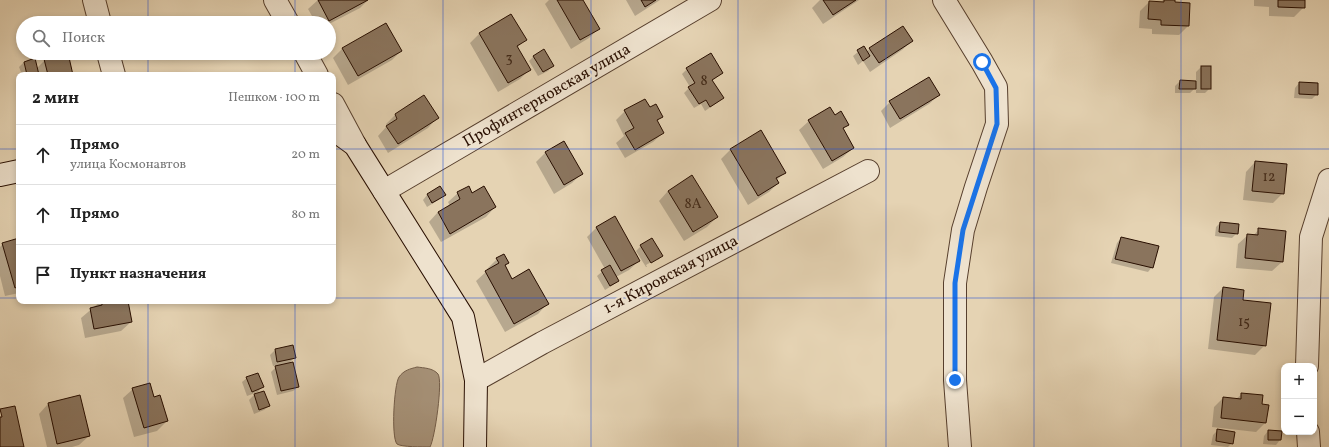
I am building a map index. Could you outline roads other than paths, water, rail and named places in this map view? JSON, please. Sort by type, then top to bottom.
[{"type":"street","points":[[94,0],[98,16]]},
{"type":"street","points":[[275,0],[284,16]]},
{"type":"street","name":"Профинтерновская улица","points":[[384,191],[710,0]]},
{"type":"street","points":[[944,0],[996,88],[997,124],[963,230],[955,283],[955,380],[960,447]]},
{"type":"street","points":[[110,60],[113,72]]},
{"type":"street","points":[[309,60],[315,72]]},
{"type":"street","points":[[336,110],[355,145],[463,317],[476,380],[476,447]]},
{"type":"street","points":[[336,131],[355,145]]},
{"type":"street","name":"1-я Кировская улица","points":[[476,380],[542,343],[868,171]]},
{"type":"street","points":[[0,175],[16,172]]},
{"type":"street","points":[[1307,363],[1311,237],[1329,180]]},
{"type":"street","points":[[1308,435],[1309,447]]}]
